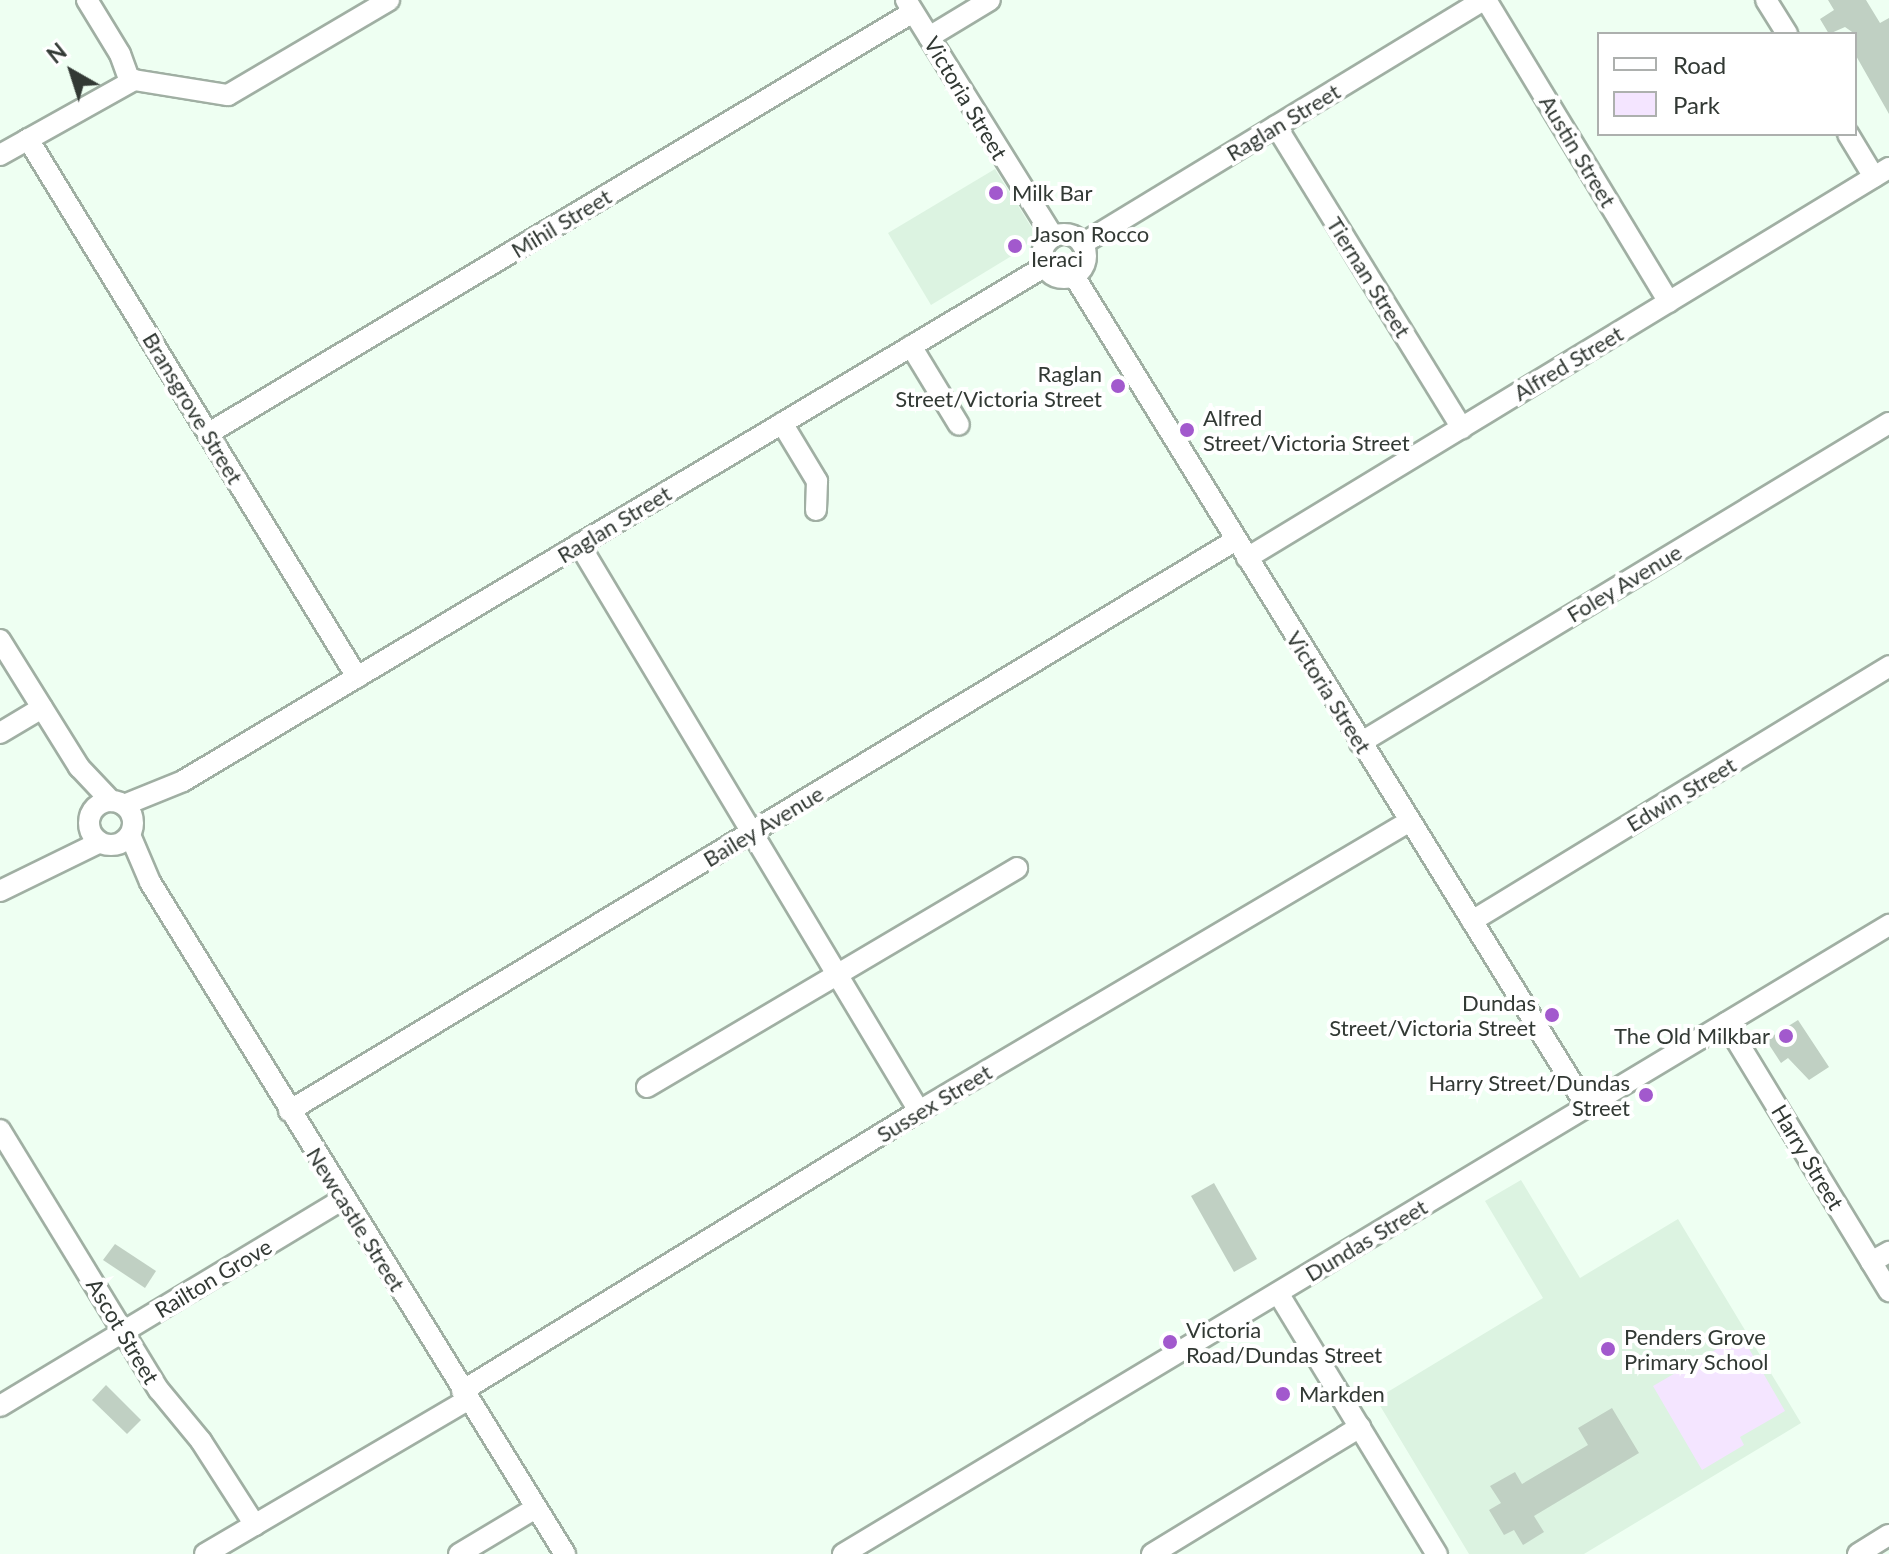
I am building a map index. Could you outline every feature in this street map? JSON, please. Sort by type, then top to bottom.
[{"type":"street","points":[[87,0],[120,54],[130,81]]},
{"type":"street","points":[[0,155],[130,81],[228,95],[389,0]]},
{"type":"street","points":[[929,37],[990,0]]},
{"type":"street","name":"Raglan Street","points":[[1082,244],[1485,0]]},
{"type":"street","name":"Austin Street","points":[[1485,0],[1669,302]]},
{"type":"street","points":[[1766,0],[1786,32]]},
{"type":"street","name":"Victoria Street","points":[[910,6],[1053,236]]},
{"type":"street","name":"Mihil Street","points":[[209,433],[910,6]]},
{"type":"street","name":"Tiernan Street","points":[[1276,126],[1462,428]]},
{"type":"street","points":[[1850,136],[1882,173]]},
{"type":"street","name":"Bransgrove Street","points":[[28,139],[357,677]]},
{"type":"street","name":"Alfred Street","points":[[1247,558],[1882,173]]},
{"type":"street","points":[[1066,234],[1082,244],[1084,265],[1074,276],[1060,278],[1044,267],[1042,250],[1053,236],[1066,234]]},
{"type":"street","name":"Raglan Street","points":[[0,891],[1044,267]]},
{"type":"street","name":"Victoria Street","points":[[1074,276],[1587,1107]]},
{"type":"street","points":[[911,346],[959,425]]},
{"type":"street","points":[[782,423],[817,481],[816,510]]},
{"type":"street","name":"Foley Avenue","points":[[1360,743],[1889,423]]},
{"type":"street","name":"Bailey Avenue","points":[[289,1111],[1236,540]]},
{"type":"street","points":[[579,544],[919,1111]]},
{"type":"street","name":"Newcastle Street","points":[[0,640],[565,1554]]},
{"type":"street","name":"Edwin Street","points":[[1472,921],[1889,666]]},
{"type":"street","points":[[0,733],[42,708]]},
{"type":"street","name":"Sussex Street","points":[[205,1554],[465,1396],[919,1111],[1410,821]]},
{"type":"street","points":[[647,1087],[1017,868]]},
{"type":"street","name":"Dundas Street","points":[[843,1554],[1889,925]]},
{"type":"street","name":"Harry Street","points":[[1726,1023],[1880,1257],[1889,1291]]},
{"type":"street","name":"Ascot Street","points":[[0,1130],[8,1159],[255,1525]]},
{"type":"street","name":"Railton Grove","points":[[0,1406],[343,1199]]},
{"type":"street","points":[[1278,1293],[1437,1554]]},
{"type":"street","points":[[1152,1554],[1360,1427]]},
{"type":"street","points":[[459,1554],[536,1508]]},
{"type":"street","points":[[1858,1554],[1889,1535]]},
{"type":"shaded area","points":[[995,169],[1035,233],[1023,249],[931,305],[888,233]]},
{"type":"shaded area","name":"Penders Grove Primary School","points":[[1521,1180],[1580,1278],[1678,1219],[1801,1423],[1584,1554],[1469,1554],[1376,1399],[1543,1298],[1485,1201]]},
{"type":"green space","points":[[1741,1335],[1785,1411],[1740,1437],[1744,1445],[1702,1470],[1653,1386]]},
{"type":"building","points":[[1828,0],[1866,0],[1880,23],[1889,18],[1889,114],[1857,58],[1857,32],[1845,27],[1828,32],[1820,19],[1834,10]]},
{"type":"building","points":[[1798,1020],[1829,1067],[1809,1080],[1788,1058],[1781,1063],[1766,1040]]},
{"type":"building","points":[[1214,1183],[1257,1259],[1234,1272],[1191,1196]]},
{"type":"building","points":[[115,1244],[156,1271],[145,1288],[103,1260]]},
{"type":"building","points":[[106,1385],[141,1420],[127,1434],[92,1400]]},
{"type":"building","points":[[1612,1408],[1639,1453],[1534,1516],[1544,1532],[1523,1545],[1514,1530],[1504,1535],[1489,1510],[1501,1503],[1490,1486],[1515,1472],[1522,1484],[1588,1445],[1578,1428]]},
{"type":"place","name":"Milk Bar","points":[[996,193]]},
{"type":"place","name":"Jason Rocco Ieraci","points":[[1015,246]]},
{"type":"place","name":"Raglan Street/Victoria Street","points":[[1118,386]]},
{"type":"place","name":"Alfred Street/Victoria Street","points":[[1187,430]]},
{"type":"place","name":"Dundas Street/Victoria Street","points":[[1552,1015]]},
{"type":"place","name":"The Old Milkbar","points":[[1786,1036]]},
{"type":"place","name":"Harry Street/Dundas Street","points":[[1646,1095]]},
{"type":"place","name":"Victoria Road/Dundas Street","points":[[1170,1342]]},
{"type":"place","name":"Penders Grove Primary School","points":[[1608,1349]]},
{"type":"place","name":"Markden","points":[[1283,1394]]}]
